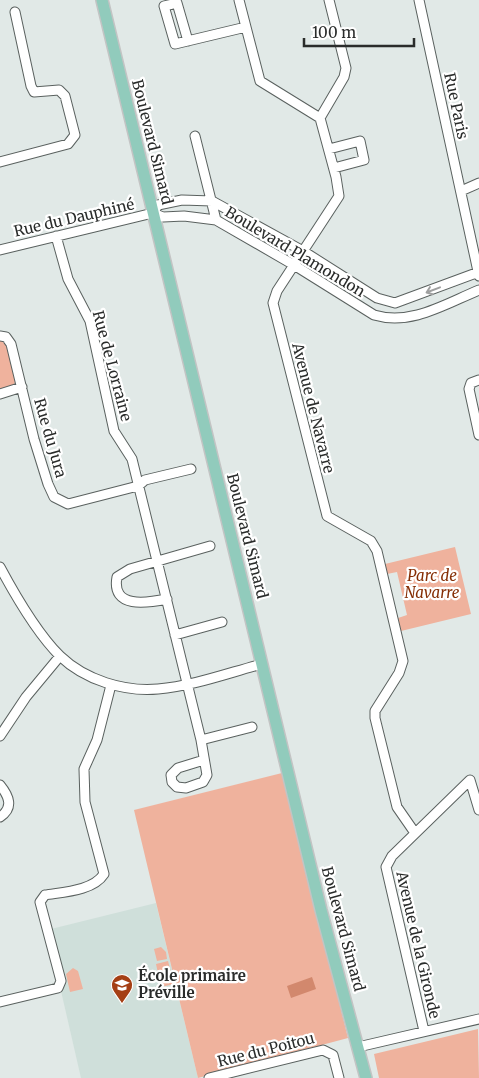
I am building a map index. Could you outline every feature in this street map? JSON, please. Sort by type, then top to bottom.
[{"type":"main road","name":"Boulevard Simard","points":[[102,0],[321,910],[366,1078]]},
{"type":"street","points":[[239,0],[260,81],[320,118],[344,77],[346,68],[329,0]]},
{"type":"street","name":"Rue Paris","points":[[419,0],[479,274]]},
{"type":"street","points":[[0,162],[68,144],[75,136],[66,96],[60,90],[34,92],[31,86],[15,12]]},
{"type":"street","points":[[188,40],[246,27]]},
{"type":"street","name":"Avenue de Navarre","points":[[320,118],[334,168],[339,196],[274,297],[274,303],[327,516],[371,541],[376,550],[403,661],[399,673],[375,711],[375,718],[397,807],[415,833]]},
{"type":"street","points":[[195,136],[216,220]]},
{"type":"street","points":[[329,149],[360,141],[364,160],[334,168]]},
{"type":"street","points":[[461,191],[479,183]]},
{"type":"street","name":"Boulevard Plamondon","points":[[479,274],[395,303],[377,298],[303,251],[212,201],[182,200],[158,206],[153,213],[163,217],[184,216],[216,220],[294,265],[374,315],[388,319],[403,319],[422,314],[479,290]]},
{"type":"street","name":"Rue du Dauphiné","points":[[0,250],[153,213]]},
{"type":"street","name":"Rue de Lorraine","points":[[56,236],[68,279],[90,321],[114,431],[132,460],[188,684],[204,760]]},
{"type":"street","name":"Rue du Jura","points":[[0,336],[6,337],[11,344],[34,439],[54,497],[68,504],[138,486],[144,480],[191,469]]},
{"type":"street","points":[[479,380],[471,383],[469,388],[479,435]]},
{"type":"street","name":"Rue du Jura","points":[[0,394],[22,387]]},
{"type":"street","points":[[167,599],[145,603],[127,600],[120,594],[116,586],[118,577],[130,569],[210,546]]},
{"type":"street","points":[[0,569],[32,620],[60,656],[111,685],[151,689],[188,684],[262,664]]},
{"type":"street","points":[[175,635],[222,622]]},
{"type":"street","points":[[0,736],[26,697],[60,656]]},
{"type":"street","points":[[0,1002],[58,988],[60,981],[40,902],[44,896],[89,885],[100,880],[104,874],[85,802],[84,769],[97,740],[111,685]]},
{"type":"street","points":[[201,740],[252,727]]},
{"type":"street","name":"Avenue de la Gironde","points":[[424,1031],[386,867],[392,856],[470,780],[479,810]]},
{"type":"street","points":[[0,785],[7,794],[10,805],[7,813],[0,817]]},
{"type":"street","points":[[358,1047],[479,1018]]},
{"type":"street","name":"Rue du Poitou","points":[[209,1078],[323,1050],[334,1055],[340,1078]]},
{"type":"shaded area","name":"École primaire Préville","points":[[156,903],[198,1078],[81,1078],[47,930]]},
{"type":"shaded area","points":[[312,977],[316,989],[291,998],[287,986]]},
{"type":"green space","points":[[0,340],[7,345],[15,382],[14,385],[3,389],[0,388]]},
{"type":"green space","name":"Parc de Navarre","points":[[455,547],[471,614],[401,631],[398,618],[407,615],[397,572],[387,574],[385,564]]},
{"type":"green space","points":[[282,773],[348,1038],[198,1078],[134,810]]},
{"type":"green space","points":[[161,947],[166,952],[167,959],[157,961],[154,949]]},
{"type":"green space","points":[[168,961],[174,984],[161,987],[156,964]]},
{"type":"green space","points":[[73,968],[78,971],[83,989],[70,992],[66,974]]},
{"type":"green space","points":[[478,1029],[479,1078],[379,1078],[374,1054]]},
{"type":"place","name":"École primaire Préville","points":[[122,1004]]}]
